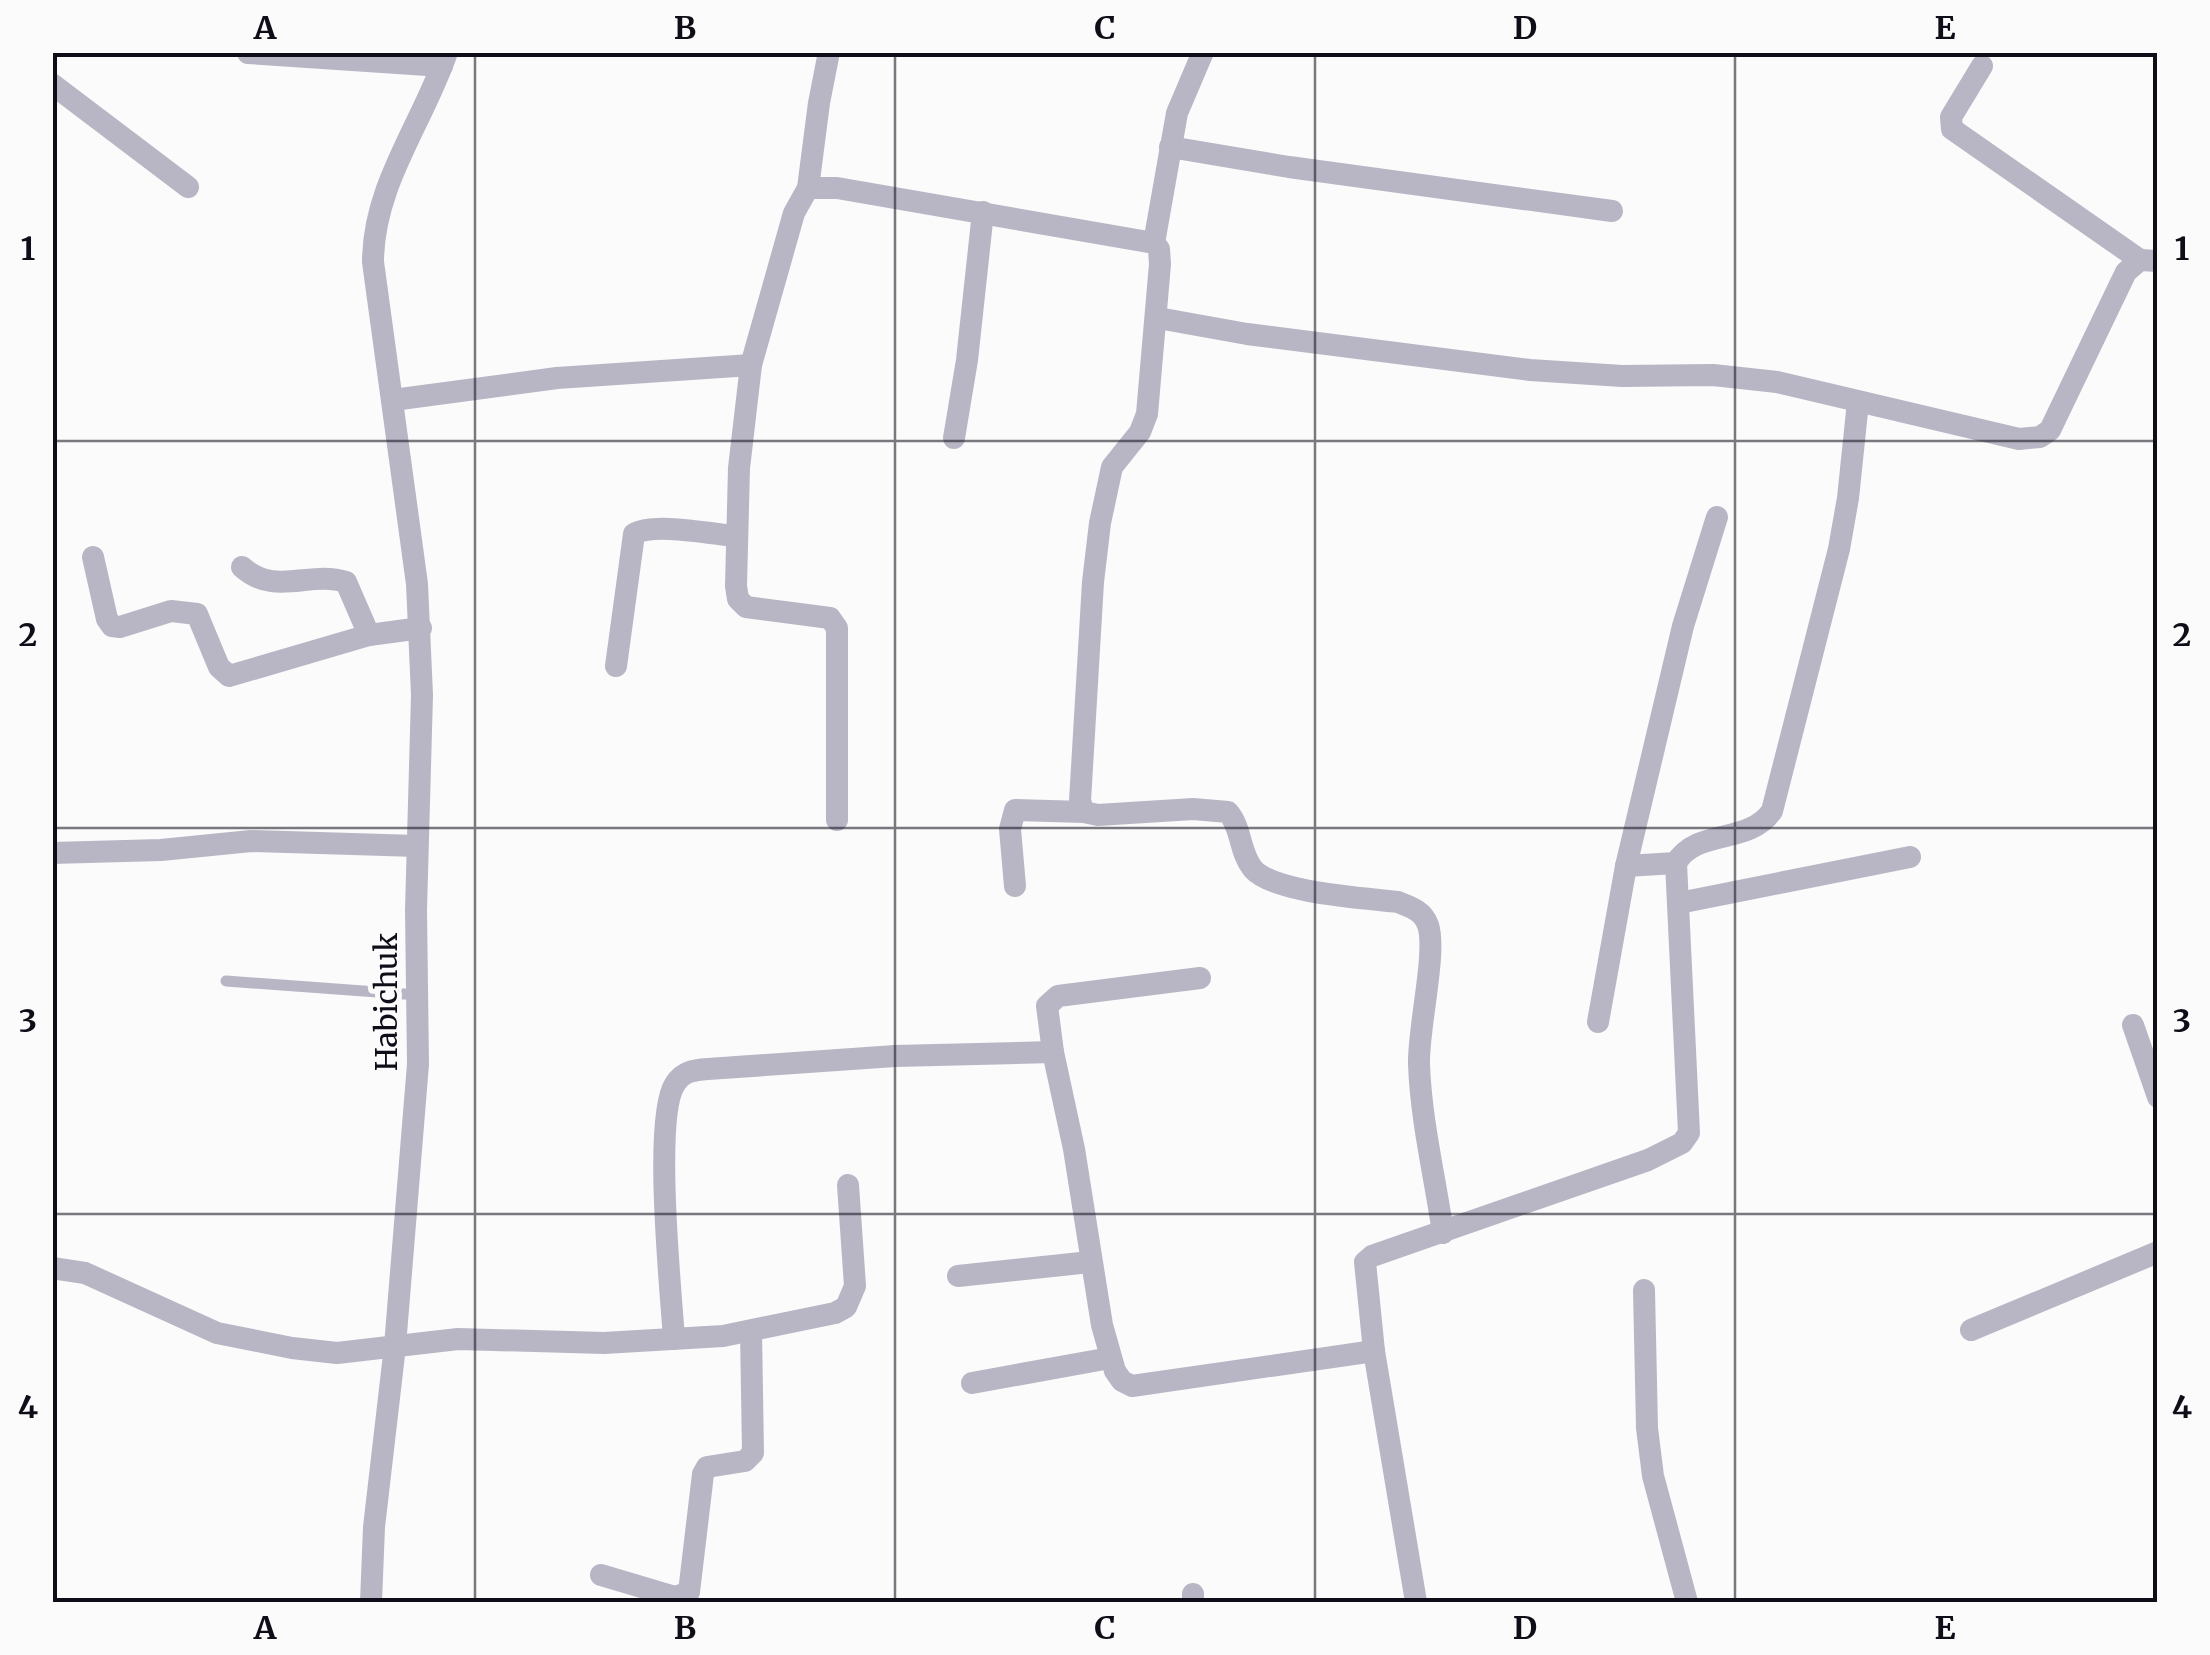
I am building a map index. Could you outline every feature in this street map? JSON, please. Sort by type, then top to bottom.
[{"type":"street","points":[[829,52],[818,103],[808,188],[794,213],[751,365],[739,468],[736,586],[738,599],[746,607],[830,618],[836,628],[838,820]]},
{"type":"street","points":[[1154,243],[1177,113],[1203,52]]},
{"type":"street","points":[[248,53],[445,59]]},
{"type":"street","name":"Habichuk","points":[[371,1602],[378,1488],[411,1179],[418,1064],[421,628],[373,262],[373,236],[384,194],[445,59]]},
{"type":"street","points":[[1158,318],[1246,334],[1530,370],[1713,375],[1778,382],[2019,440],[2040,437],[2050,430],[2126,272],[2149,260],[1952,129],[1951,117],[1982,66]]},
{"type":"street","points":[[52,84],[188,186]]},
{"type":"street","points":[[1170,147],[1288,168],[1612,211]]},
{"type":"street","points":[[808,188],[837,188],[982,212],[1154,243],[1159,249],[1158,318],[1147,414],[1140,432],[1112,467],[1100,523],[1082,750],[1080,801],[1084,812]]},
{"type":"street","points":[[954,438],[967,360],[982,212]]},
{"type":"street","points":[[393,400],[557,378],[751,365]]},
{"type":"street","points":[[1416,1602],[1374,1351],[1366,1262],[1372,1256],[1648,1160],[1682,1144],[1689,1134],[1676,862],[1682,852],[1693,846],[1751,831],[1763,824],[1772,811],[1839,549],[1858,402]]},
{"type":"street","points":[[1598,1022],[1626,866],[1683,626],[1717,517]]},
{"type":"street","points":[[616,666],[634,534],[654,529],[736,536]]},
{"type":"street","points":[[93,557],[112,626],[172,611],[198,614],[219,667],[229,676],[370,635],[421,628]]},
{"type":"street","points":[[242,567],[270,583],[335,579],[346,582],[370,635]]},
{"type":"street","points":[[1016,886],[1010,829],[1015,810],[1098,815],[1220,810],[1234,820],[1246,858],[1264,878],[1398,902],[1416,909],[1424,916],[1432,943],[1420,1032],[1420,1087],[1443,1234]]},
{"type":"street","points":[[52,853],[161,850],[251,841],[418,846]]},
{"type":"street","points":[[1679,903],[1910,857]]},
{"type":"street","points":[[1626,866],[1676,862]]},
{"type":"street","points":[[1200,978],[1051,1000],[1047,1017],[1110,1358],[1122,1381],[1132,1386],[1374,1351]]},
{"type":"street","points":[[2133,1025],[2158,1097]]},
{"type":"street","points":[[674,1340],[665,1141],[672,1088],[682,1075],[708,1069],[895,1056],[1053,1052]]},
{"type":"street","points":[[52,1268],[86,1273],[192,1323],[247,1340],[337,1353],[469,1338],[604,1343],[751,1332],[836,1313],[852,1299],[848,1184]]},
{"type":"street","points":[[1971,1330],[2158,1252]]},
{"type":"street","points":[[958,1276],[1090,1262]]},
{"type":"street","points":[[1644,1290],[1647,1428],[1653,1476],[1688,1602]]},
{"type":"street","points":[[601,1575],[675,1597],[689,1592],[703,1474],[707,1467],[745,1461],[754,1453],[751,1332]]},
{"type":"street","points":[[972,1383],[1110,1358]]},
{"type":"lane","points":[[226,981],[418,996]]}]
